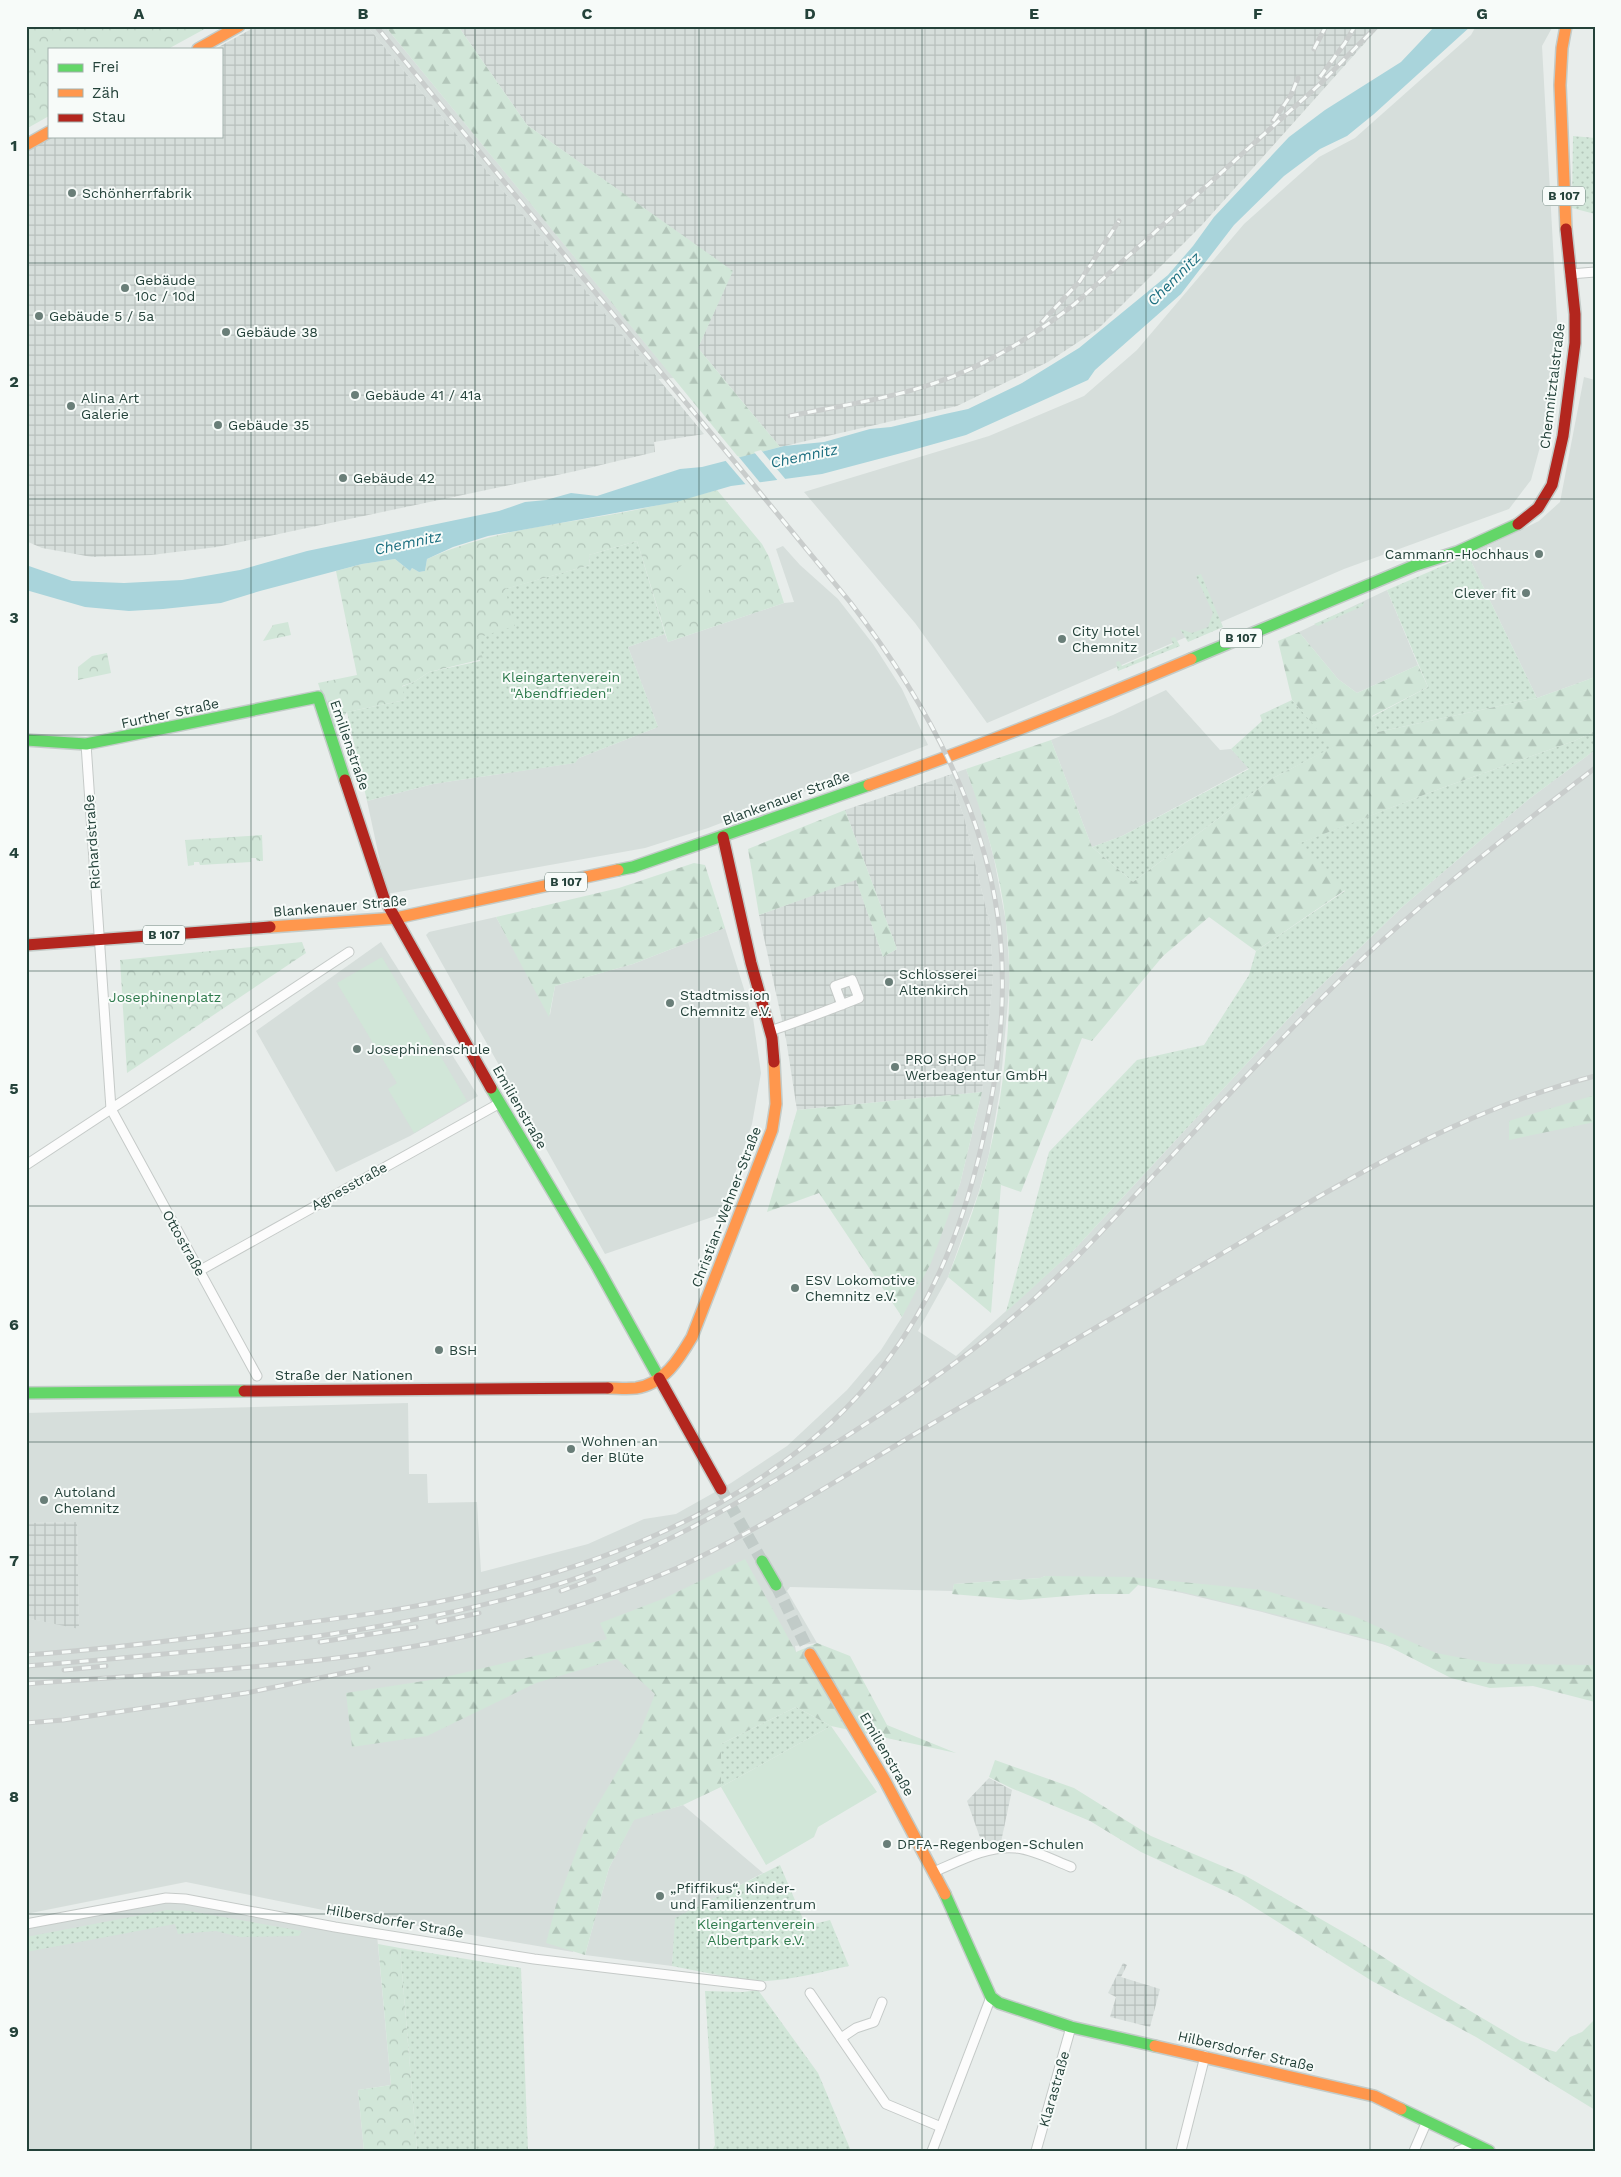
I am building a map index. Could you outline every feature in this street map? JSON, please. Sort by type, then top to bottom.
[{"type":"main road","points":[[200,48],[239,26]]},
{"type":"main road","name":"Chemnitztalstraße","points":[[1517,525],[1529,517],[1547,495],[1558,464],[1576,330],[1565,216],[1560,85],[1562,48],[1566,26]]},
{"type":"main road","points":[[26,145],[48,133]]},
{"type":"main road","name":"Blankenauer Straße","points":[[26,945],[396,918],[633,867],[966,751],[1059,715],[1416,565],[1457,552],[1517,525]]},
{"type":"main road","name":"Further Straße","points":[[26,740],[86,744],[144,734],[318,697]]},
{"type":"main road","name":"Emilienstraße","points":[[318,697],[384,898],[500,1103],[598,1268],[721,1489]]},
{"type":"main road","name":"Christian-Wehner-Straße","points":[[659,1379],[678,1361],[692,1337],[772,1130],[776,1104],[776,1078],[770,1031],[751,963],[724,836]]},
{"type":"main road","name":"Straße der Nationen","points":[[26,1393],[636,1388],[659,1379]]},
{"type":"main road","points":[[762,1561],[776,1585]]},
{"type":"main road","name":"Emilienstraße","points":[[810,1654],[867,1747],[934,1872],[991,1997]]},
{"type":"main road","name":"Hilbersdorfer Straße","points":[[991,1997],[998,2003],[1071,2027],[1374,2096],[1489,2151]]},
{"type":"street","points":[[1570,274],[1595,272]]},
{"type":"street","name":"Richardstraße","points":[[86,744],[98,940]]},
{"type":"street","points":[[98,940],[111,1109]]},
{"type":"street","points":[[26,1165],[349,952]]},
{"type":"street","points":[[770,1031],[842,1005]]},
{"type":"street","name":"Agnesstraße","points":[[199,1271],[500,1103]]},
{"type":"street","name":"Ottostraße","points":[[111,1109],[257,1376]]},
{"type":"street","points":[[934,1872],[1002,1847],[1029,1850],[1071,1867]]},
{"type":"street","name":"Hilbersdorfer Straße","points":[[26,1924],[166,1898],[185,1898],[534,1960],[761,1986]]},
{"type":"street","points":[[810,1993],[886,2104],[941,2127]]},
{"type":"street","points":[[932,2151],[991,1997]]},
{"type":"street","points":[[841,2038],[856,2028],[874,2022],[882,2002]]},
{"type":"street","name":"Klarastraße","points":[[1036,2151],[1071,2027]]},
{"type":"street","points":[[1182,2151],[1205,2056]]},
{"type":"street","points":[[1414,2151],[1427,2120]]},
{"type":"street","points":[[1458,2151],[1476,2144]]},
{"type":"shaded area","name":"Schönherrfabrik","points":[[257,26],[367,26],[704,434],[654,442],[655,452],[576,471],[217,547],[151,555],[92,557],[42,548],[26,541],[26,150],[48,137],[222,138],[222,48],[217,48]]},
{"type":"shaded area","points":[[367,26],[385,26],[674,378],[658,379]]},
{"type":"shaded area","points":[[458,26],[1380,26],[1201,226],[1098,329],[1048,362],[957,406],[780,447],[698,348],[732,271],[527,125]]},
{"type":"shaded area","points":[[1476,26],[1553,26],[1542,46],[1560,373],[1531,480],[1509,509],[1344,569],[987,723],[915,623],[804,492],[989,436],[1084,396],[1137,350],[1244,224],[1319,157],[1355,138],[1471,35]]},
{"type":"shaded area","points":[[1584,377],[1595,380],[1595,677],[1537,698],[1468,555],[1539,521],[1560,502]]},
{"type":"shaded area","points":[[783,546],[800,565],[838,599],[873,644],[902,689],[928,745],[708,828],[645,848],[387,894],[367,801],[433,784],[574,763],[579,758],[658,727],[628,647],[665,634],[668,642],[784,603],[794,602],[776,549]]},
{"type":"shaded area","points":[[1387,590],[1418,665],[1357,693],[1338,679],[1299,632]]},
{"type":"shaded area","points":[[1166,690],[1220,750],[1231,749],[1249,768],[1122,836],[1092,847],[1051,740],[1113,715]]},
{"type":"shaded area","points":[[1595,750],[1595,1677],[1442,1664],[1382,1644],[1262,1612],[1182,1593],[1138,1585],[1045,1576],[1041,1578],[954,1584],[953,1591],[790,1587],[787,1591],[817,1643],[795,1646],[796,1652],[655,1751],[573,1952],[323,1910],[186,1882],[26,1914],[26,1618],[79,1628],[77,1522],[26,1523],[26,1413],[408,1403],[409,1474],[427,1474],[428,1503],[477,1502],[481,1572],[588,1544],[644,1519],[676,1514],[731,1483],[787,1446],[847,1390],[881,1350],[902,1317],[960,1184],[982,1092],[993,978],[990,925],[964,817],[949,775],[966,769],[981,809],[994,859],[1006,922],[1010,979],[1000,1090],[989,1154],[979,1191],[948,1277],[918,1331],[956,1356],[1073,1251],[1301,1005],[1401,908],[1529,799]]},
{"type":"shaded area","points":[[949,775],[964,817],[990,925],[993,978],[982,1092],[797,1110],[786,1039],[759,915],[856,879],[883,957],[897,949],[845,810]]},
{"type":"shaded area","points":[[496,917],[550,1015],[555,986],[633,964],[725,928],[753,1018],[761,1073],[752,1124],[732,1182],[718,1215],[605,1254],[426,935],[429,932]]},
{"type":"shaded area","name":"Josephinenschule","points":[[381,942],[478,1096],[410,1136],[336,1172],[256,1031]]},
{"type":"shaded area","points":[[77,1522],[79,1629],[26,1618],[26,1523]]},
{"type":"shaded area","points":[[989,1778],[1012,1790],[1001,1842],[983,1846],[967,1801]]},
{"type":"shaded area","name":"„Pfiffikus“, Kinder- und Familienzentrum","points":[[683,1805],[763,1873],[676,1918],[672,1966],[585,1955],[609,1868],[634,1819]]},
{"type":"shaded area","points":[[166,1900],[377,1935],[391,2085],[358,2090],[364,2151],[26,2151],[26,1925]]},
{"type":"shaded area","points":[[1123,1963],[1127,1965],[1121,1977],[1160,1989],[1150,2027],[1110,2017],[1116,1997],[1108,1993]]},
{"type":"green space","points":[[26,26],[210,26],[170,48],[48,48],[48,117],[26,129]]},
{"type":"green space","points":[[385,26],[458,26],[527,125],[733,271],[698,348],[780,447],[739,458]]},
{"type":"green space","points":[[1573,136],[1595,138],[1595,214],[1572,208]]},
{"type":"green space","points":[[717,490],[762,544],[769,557],[784,603],[668,642],[637,541],[589,555],[590,565],[505,589],[515,626],[477,638],[483,659],[429,672],[414,682],[402,686],[405,700],[347,712],[333,730],[318,683],[357,675],[336,571],[362,564],[395,559],[410,571],[412,568],[419,572],[425,571],[427,559],[450,549],[497,535],[645,508]]},
{"type":"green space","name":"Kleingartenverein \"Abendfrieden\"","points":[[637,541],[665,634],[628,647],[658,727],[579,758],[575,763],[433,784],[367,801],[347,712],[405,700],[401,687],[414,682],[429,672],[480,661],[477,638],[504,589],[590,565],[589,555]]},
{"type":"green space","points":[[1468,555],[1537,698],[1378,732],[1372,717],[1428,687],[1387,590]]},
{"type":"green space","points":[[684,563],[710,589],[697,602],[670,577]]},
{"type":"green space","points":[[1201,574],[1223,627],[1188,642],[1180,629],[1192,633],[1208,627],[1213,613],[1196,576]]},
{"type":"green space","points":[[1364,602],[1363,606],[1318,626],[1314,624]]},
{"type":"green space","points":[[288,622],[291,635],[263,641],[273,625]]},
{"type":"green space","points":[[1299,632],[1338,679],[1357,693],[1418,665],[1428,687],[1372,716],[1378,732],[1537,698],[1595,677],[1595,731],[1574,741],[1439,789],[1298,844],[1345,890],[1256,951],[1209,917],[1163,956],[1092,1041],[1082,1038],[1021,1192],[1001,1185],[991,1313],[948,1277],[979,1192],[995,1128],[1001,1094],[1008,1023],[1009,955],[1000,884],[991,845],[966,769],[1051,740],[1092,847],[1133,882],[1273,778],[1333,747],[1292,700],[1278,641]]},
{"type":"green space","points":[[1175,637],[1180,646],[1118,671],[1116,662],[1119,661],[1122,666],[1173,644],[1171,638]]},
{"type":"green space","points":[[107,653],[111,673],[78,680],[78,667],[92,656]]},
{"type":"green space","points":[[1292,700],[1334,747],[1273,778],[1133,882],[1092,847],[1122,836],[1249,769],[1231,749],[1262,721],[1260,715]]},
{"type":"green space","points":[[1595,731],[1595,750],[1529,799],[1401,908],[1301,1005],[1073,1251],[1006,1312],[1049,1152],[1137,1060],[1204,1045],[1249,975],[1256,951],[1345,891],[1297,844],[1439,789],[1574,741]]},
{"type":"green space","points":[[845,810],[897,949],[883,957],[856,880],[759,915],[748,849]]},
{"type":"green space","points":[[262,835],[263,861],[251,858],[251,862],[200,865],[199,862],[194,862],[194,865],[188,866],[185,840]]},
{"type":"green space","points":[[694,863],[705,865],[725,928],[633,964],[555,986],[549,1017],[496,917],[619,888]]},
{"type":"green space","name":"Josephinenplatz","points":[[302,942],[306,953],[127,1073],[120,960]]},
{"type":"green space","points":[[382,957],[467,1101],[414,1133],[388,1089],[397,1083],[337,983]]},
{"type":"green space","points":[[982,1092],[960,1184],[931,1263],[902,1317],[819,1193],[767,1212],[797,1110]]},
{"type":"green space","points":[[1595,1095],[1595,1122],[1509,1140],[1509,1121]]},
{"type":"green space","points":[[745,1559],[796,1652],[817,1643],[850,1656],[887,1725],[956,1753],[831,1726],[796,1707],[721,1744],[721,1787],[683,1805],[634,1820],[609,1868],[585,1955],[546,1943],[556,1905],[588,1821],[638,1737],[655,1694],[617,1659],[536,1683],[427,1736],[352,1747],[346,1693],[437,1679],[607,1639],[600,1623],[665,1598]]},
{"type":"green space","points":[[1045,1576],[1131,1577],[1263,1590],[1356,1617],[1436,1653],[1494,1664],[1595,1665],[1595,1702],[1533,1686],[1490,1688],[1451,1678],[1384,1644],[1295,1619],[1183,1592],[1138,1585],[1129,1594],[1092,1594],[1020,1600],[952,1594],[954,1584],[1040,1578]]},
{"type":"green space","points":[[796,1707],[831,1726],[721,1787],[721,1744]]},
{"type":"green space","points":[[831,1726],[877,1792],[818,1827],[814,1837],[766,1865],[721,1787]]},
{"type":"green space","points":[[995,1760],[1074,1788],[1151,1836],[1246,1876],[1357,1940],[1423,1983],[1521,2041],[1556,2052],[1570,2037],[1582,2032],[1595,2019],[1595,2110],[1476,2037],[1372,1981],[1238,1897],[1141,1852],[1090,1821],[989,1777]]},
{"type":"green space","name":"Kleingartenverein Albertpark e.V.","points":[[780,1865],[806,1926],[830,1920],[849,1966],[799,1977],[748,1981],[672,1966],[675,1918]]},
{"type":"green space","points":[[167,1910],[189,1911],[302,1931],[299,1936],[240,1937],[216,1931],[178,1934],[175,1924],[26,1952],[26,1937]]},
{"type":"green space","points":[[378,1944],[400,1948],[417,2151],[364,2151],[358,2090],[391,2085]]},
{"type":"green space","points":[[400,1948],[521,1968],[528,2151],[417,2151]]},
{"type":"green space","points":[[758,1990],[818,2073],[851,2151],[712,2151],[715,2145],[705,1991],[743,1992]]},
{"type":"water","name":"Chemnitz","points":[[1435,26],[1471,26],[1347,136],[1320,149],[1284,176],[1234,225],[1181,294],[1095,370],[1088,380],[966,435],[822,474],[731,486],[676,502],[488,536],[453,547],[427,559],[425,571],[419,572],[412,568],[410,571],[395,559],[362,564],[221,603],[129,611],[85,607],[26,590],[26,565],[72,581],[124,583],[182,580],[240,570],[307,551],[499,511],[525,502],[546,500],[571,493],[597,496],[680,469],[702,467],[784,446],[824,442],[870,429],[891,427],[968,409],[1022,383],[1079,348],[1168,275],[1193,246],[1214,217],[1289,137],[1325,110],[1401,62]]},
{"type":"pier","points":[[761,450],[787,481],[779,482],[754,452]]},
{"type":"pier","points":[[738,456],[762,485],[747,486],[724,459]]},
{"type":"tunnel","points":[[721,1489],[762,1561]]},
{"type":"tunnel","points":[[776,1585],[810,1654]]},
{"type":"railway","points":[[26,1655],[217,1635],[369,1614],[457,1598],[567,1569],[619,1550],[670,1528],[720,1503],[767,1474],[810,1441],[850,1404],[886,1362],[924,1304],[939,1274],[964,1211],[982,1145],[999,1049],[1002,1007],[1001,945],[995,898],[984,852],[969,807],[929,721],[904,679],[850,602],[376,26]]},
{"type":"railway","points":[[1314,49],[1326,26]]},
{"type":"railway","points":[[1320,77],[1355,26]]},
{"type":"railway","points":[[790,416],[918,389],[954,376],[991,359],[1045,326],[1077,302],[1319,85],[1377,26]]},
{"type":"railway","points":[[1273,121],[1291,95],[1298,78]]},
{"type":"railway","points":[[1042,322],[1080,281],[1119,221]]},
{"type":"railway","points":[[26,1666],[157,1655],[288,1640],[354,1631],[483,1605],[546,1588],[619,1562],[723,1511],[879,1415],[960,1359],[1011,1319],[1077,1258],[1257,1064],[1360,961],[1458,875],[1595,768]]},
{"type":"railway","points":[[26,1684],[291,1663],[422,1645],[487,1631],[551,1614],[630,1587],[677,1568],[774,1518],[1320,1196],[1386,1160],[1488,1112],[1523,1098],[1595,1076]]},
{"type":"railway","points":[[561,1591],[594,1579]]},
{"type":"railway","points":[[438,1622],[479,1613]]},
{"type":"railway","points":[[320,1642],[416,1627]]},
{"type":"railway","points":[[64,1670],[106,1666]]},
{"type":"railway","points":[[26,1723],[63,1720],[246,1693],[368,1668]]},
{"type":"traffic: fast","points":[[1191,659],[1416,565],[1457,552],[1518,524]]},
{"type":"traffic: fast","points":[[26,740],[86,744],[318,697],[345,780]]},
{"type":"traffic: fast","points":[[618,870],[633,867],[869,785]]},
{"type":"traffic: fast","points":[[491,1088],[598,1268],[659,1378]]},
{"type":"traffic: fast","points":[[26,1393],[244,1391]]},
{"type":"traffic: fast","points":[[762,1561],[776,1585]]},
{"type":"traffic: fast","points":[[945,1894],[991,1997],[999,2003],[1071,2027],[1155,2046]]},
{"type":"traffic: fast","points":[[1401,2109],[1489,2151]]},
{"type":"traffic: slow","points":[[200,48],[239,26]]},
{"type":"traffic: slow","points":[[1566,26],[1562,48],[1560,85],[1566,229]]},
{"type":"traffic: slow","points":[[26,145],[48,133]]},
{"type":"traffic: slow","points":[[869,785],[1031,725],[1191,659]]},
{"type":"traffic: slow","points":[[270,927],[396,918],[618,870]]},
{"type":"traffic: slow","points":[[608,1388],[636,1388],[646,1386],[655,1381],[663,1376],[676,1362],[692,1337],[772,1130],[776,1104],[774,1062]]},
{"type":"traffic: slow","points":[[810,1654],[884,1779],[945,1894]]},
{"type":"traffic: slow","points":[[1155,2046],[1374,2096],[1401,2109]]},
{"type":"traffic: jam","points":[[1518,524],[1538,508],[1552,485],[1563,436],[1575,343],[1575,314],[1566,229]]},
{"type":"traffic: jam","points":[[345,780],[384,898],[491,1088]]},
{"type":"traffic: jam","points":[[723,837],[751,963],[772,1038],[774,1062]]},
{"type":"traffic: jam","points":[[26,945],[270,927]]},
{"type":"traffic: jam","points":[[659,1378],[721,1489]]},
{"type":"traffic: jam","points":[[244,1391],[608,1388]]},
{"type":"place","name":"Schönherrfabrik","points":[[72,193]]},
{"type":"place","name":"Gebäude 10c / 10d","points":[[125,288]]},
{"type":"place","name":"Gebäude 5 / 5a","points":[[39,316]]},
{"type":"place","name":"Gebäude 38","points":[[226,332]]},
{"type":"place","name":"Gebäude 41 / 41a","points":[[355,395]]},
{"type":"place","name":"Alina Art Galerie","points":[[71,406]]},
{"type":"place","name":"Gebäude 35","points":[[218,425]]},
{"type":"place","name":"Gebäude 42","points":[[343,478]]},
{"type":"place","name":"Cammann-Hochhaus","points":[[1539,554]]},
{"type":"place","name":"Clever fit","points":[[1526,593]]},
{"type":"place","name":"City Hotel Chemnitz","points":[[1062,639]]},
{"type":"place","name":"Schlosserei Altenkirch","points":[[889,982]]},
{"type":"place","name":"Stadtmission Chemnitz e.V.","points":[[670,1003]]},
{"type":"place","name":"Josephinenschule","points":[[357,1049]]},
{"type":"place","name":"PRO SHOP Werbeagentur GmbH","points":[[895,1067]]},
{"type":"place","name":"ESV Lokomotive Chemnitz e.V.","points":[[795,1288]]},
{"type":"place","name":"BSH","points":[[439,1350]]},
{"type":"place","name":"Wohnen an der Blüte","points":[[571,1449]]},
{"type":"place","name":"Autoland Chemnitz","points":[[44,1500]]},
{"type":"place","name":"DPFA-Regenbogen-Schulen","points":[[887,1844]]},
{"type":"place","name":"„Pfiffikus“, Kinder- und Familienzentrum","points":[[660,1896]]}]
